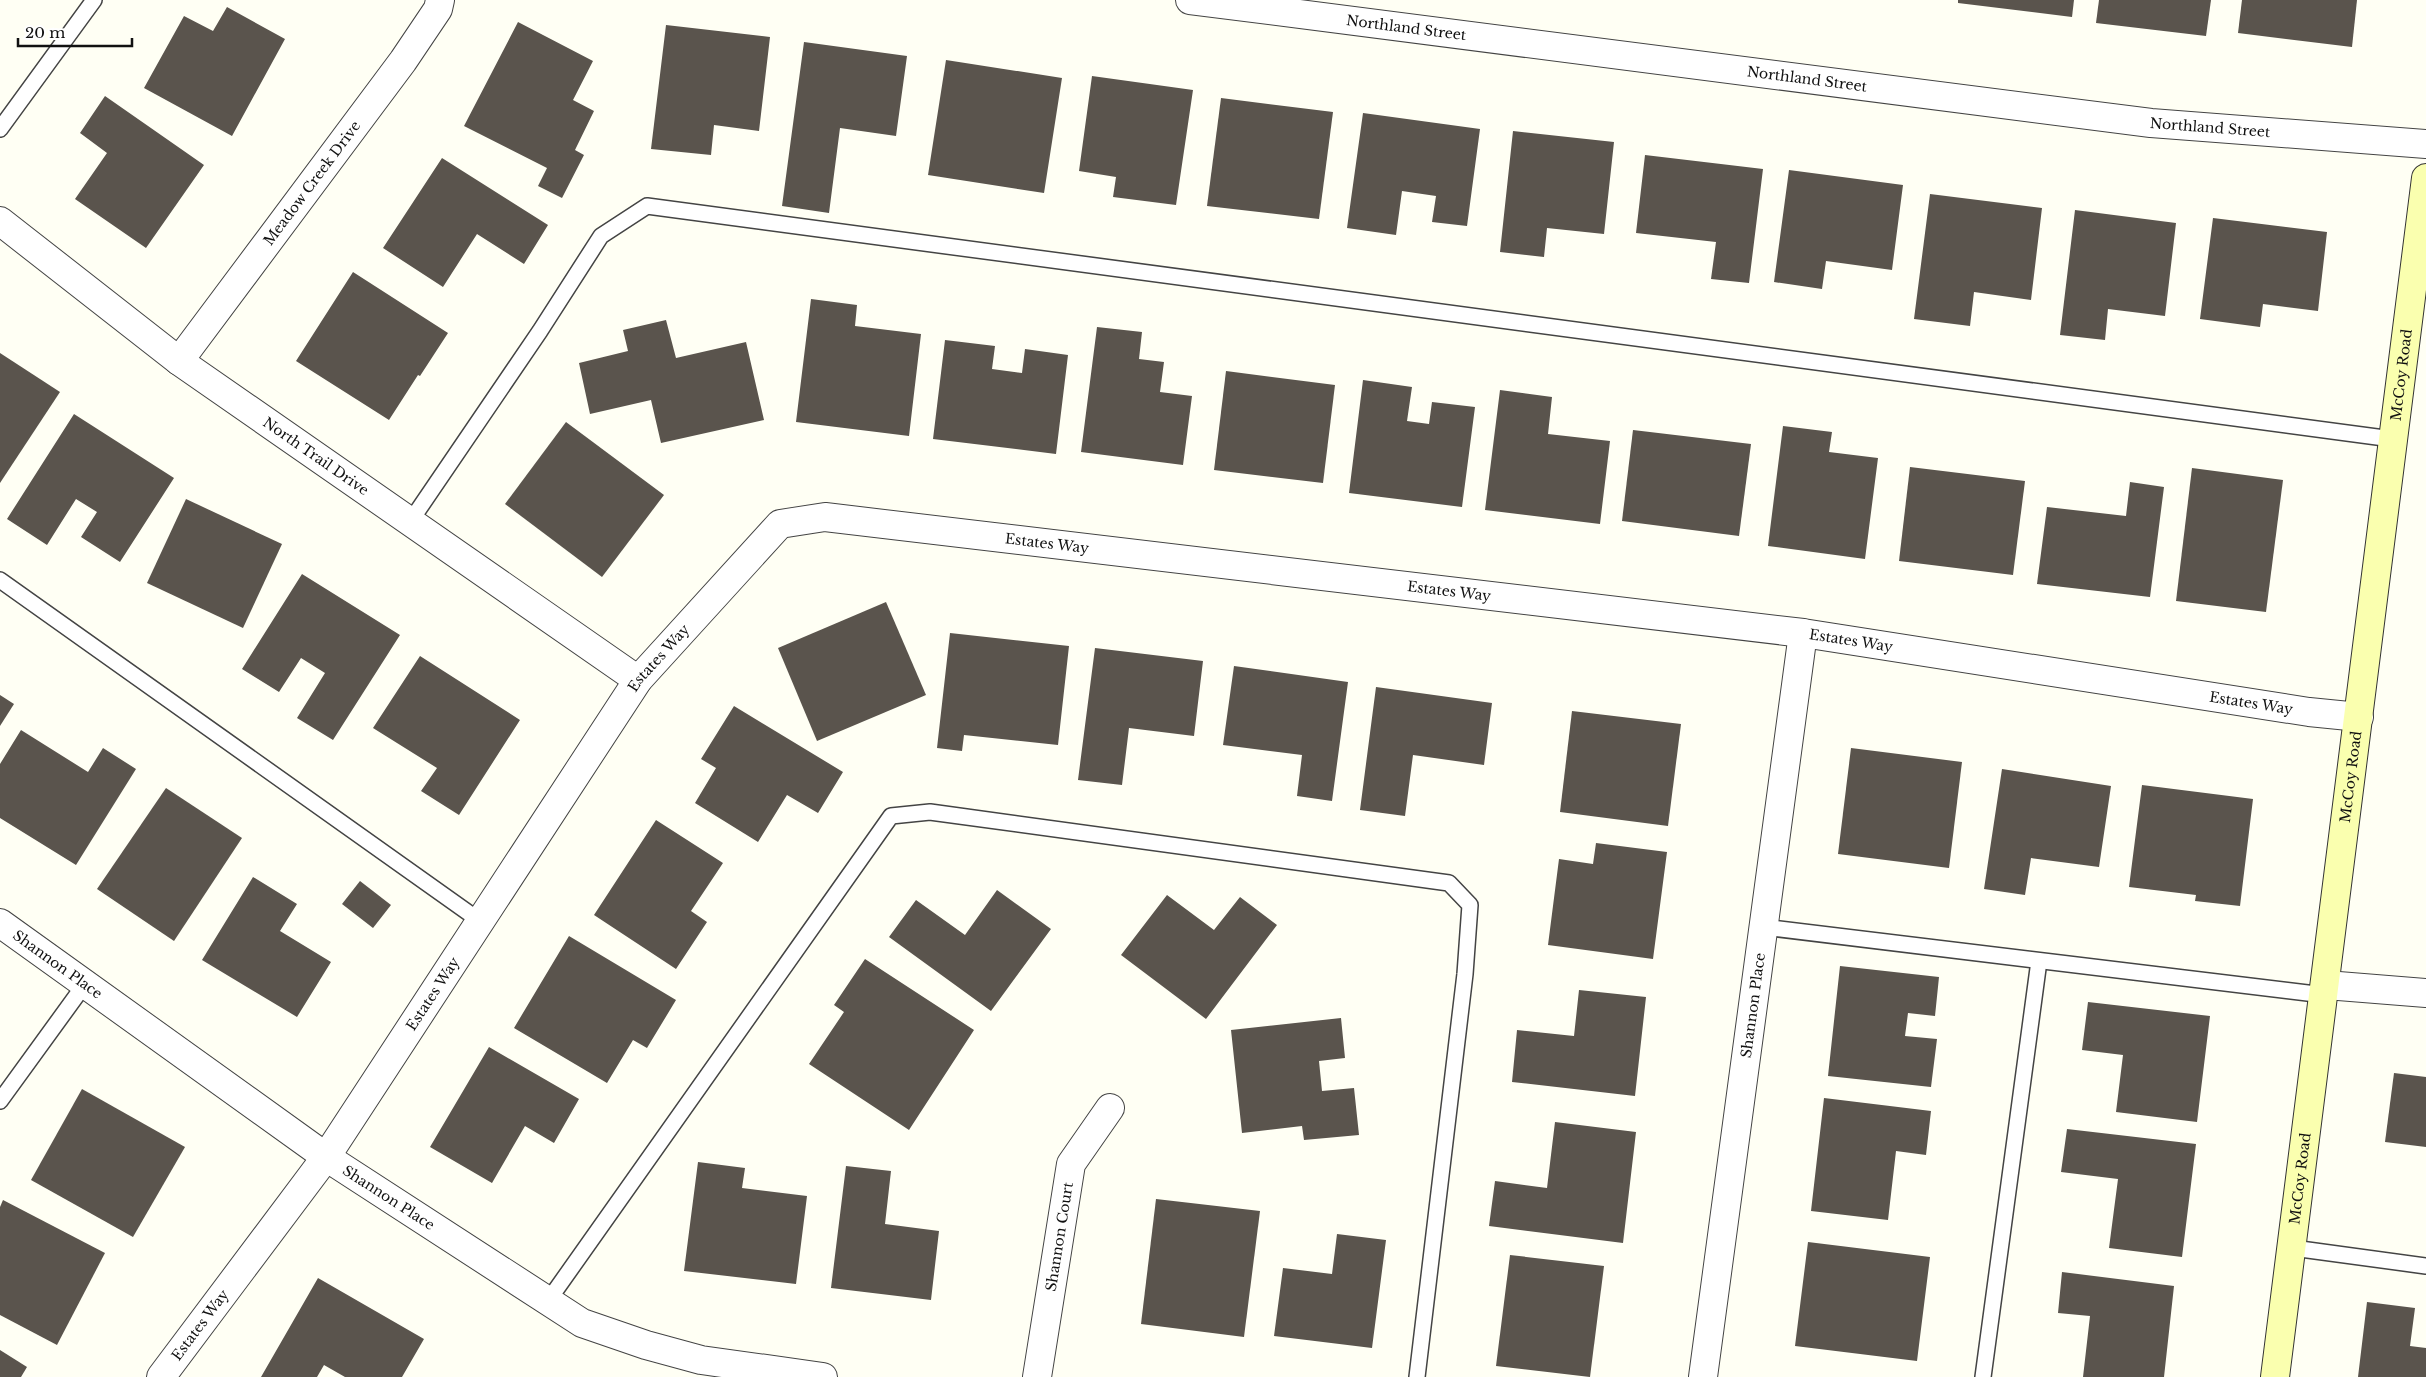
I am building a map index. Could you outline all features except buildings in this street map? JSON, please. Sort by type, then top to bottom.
[{"type":"street","name":"Meadow Creek Drive","points":[[179,361],[403,61],[438,9],[440,0]]},
{"type":"street","name":"Northland Street","points":[[1190,0],[2151,123],[2426,144]]},
{"type":"street","name":"McCoy Road","points":[[2275,1377],[2360,717],[2392,439],[2426,178]]},
{"type":"street","name":"North Trail Drive","points":[[0,221],[179,361],[638,680]]},
{"type":"street","name":"Estates Way","points":[[161,1377],[326,1157],[638,680],[780,524],[825,518],[1803,633],[2309,712],[2360,717]]},
{"type":"street","name":"Shannon Place","points":[[1704,1377],[1803,633]]},
{"type":"street","name":"Shannon Place","points":[[0,922],[326,1157],[582,1323],[646,1345],[701,1360],[823,1377]]},
{"type":"street","points":[[2325,990],[2426,993]]},
{"type":"street","name":"Shannon Court","points":[[1037,1377],[1071,1164],[1110,1108]]},
{"type":"lane","points":[[0,129],[94,0]]},
{"type":"lane","points":[[410,522],[540,331],[601,236],[647,206],[2392,439]]},
{"type":"lane","points":[[0,580],[480,921]]},
{"type":"lane","points":[[548,1301],[891,816],[930,812],[1449,883],[1470,905],[1464,984],[1418,1377]]},
{"type":"lane","points":[[1763,927],[2039,961],[2325,990]]},
{"type":"lane","points":[[1982,1377],[2039,961]]},
{"type":"lane","points":[[0,1101],[85,984]]},
{"type":"lane","points":[[2293,1248],[2426,1266]]}]
